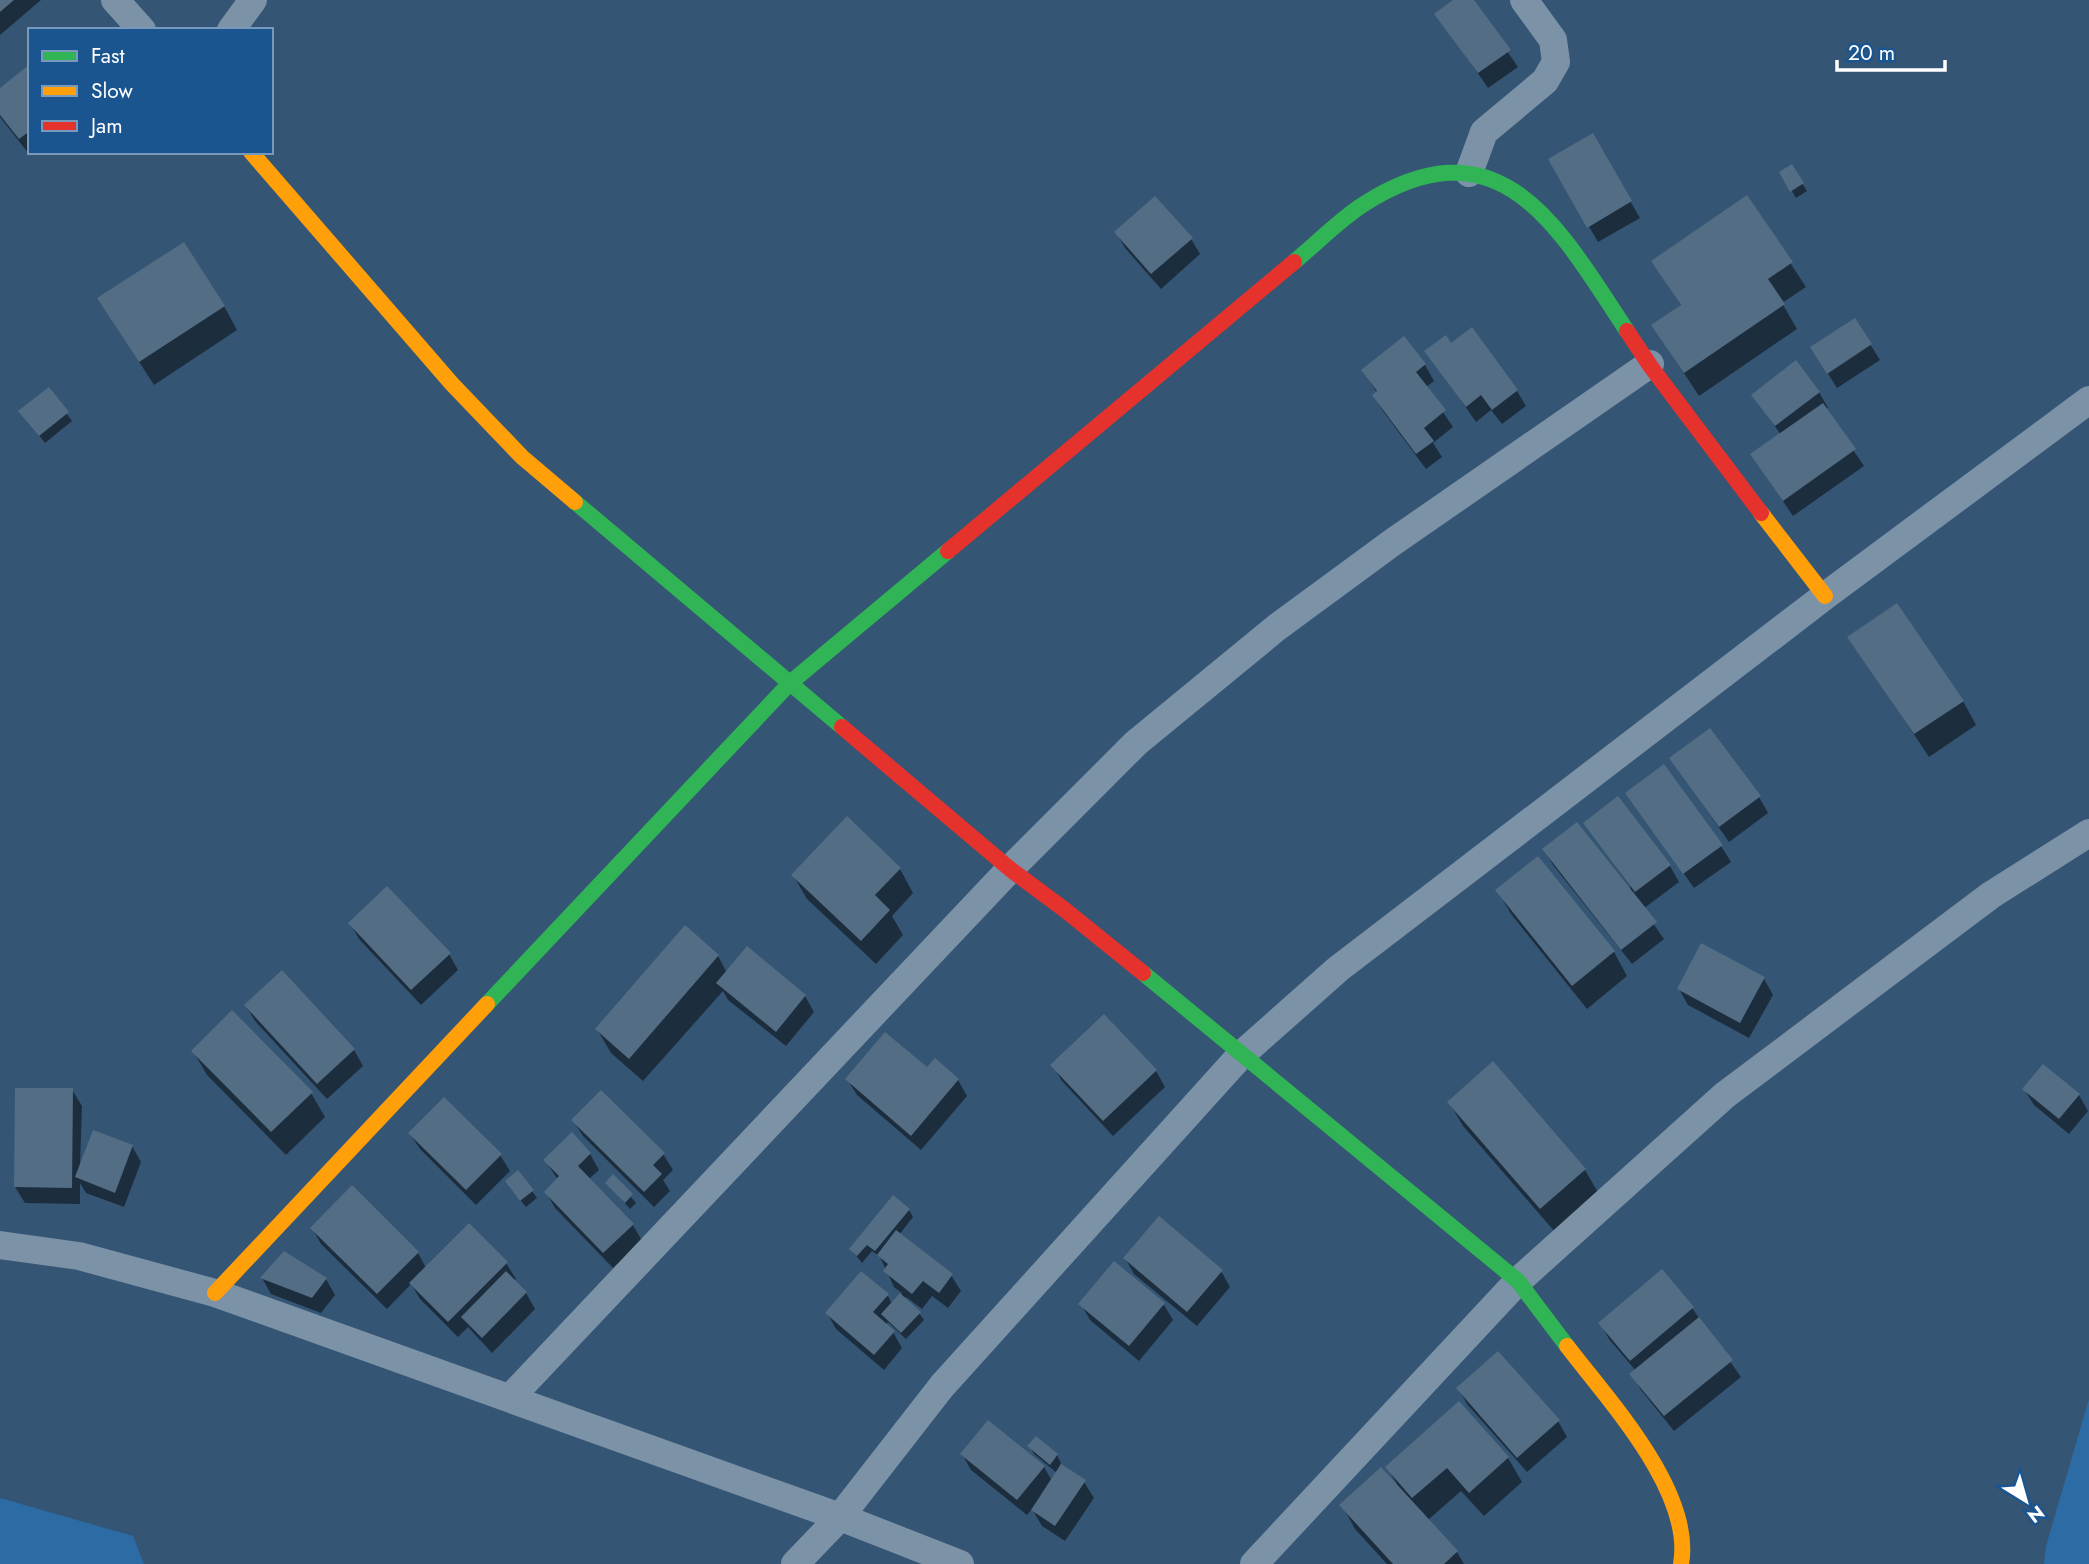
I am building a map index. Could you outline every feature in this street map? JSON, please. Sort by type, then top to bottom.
[{"type":"street","points":[[115,0],[140,28]]},
{"type":"street","points":[[232,28],[253,0]]},
{"type":"street","points":[[1469,173],[1484,132],[1545,81],[1556,62],[1553,40],[1524,0]]},
{"type":"street","points":[[253,154],[452,384],[522,457],[1010,869],[1065,910],[1518,1282],[1635,1435],[1665,1485],[1678,1511],[1684,1547],[1681,1564]]},
{"type":"street","points":[[215,1293],[790,683],[1362,206],[1387,189],[1420,175],[1469,173],[1493,178],[1531,202],[1576,258],[1650,364],[1825,596]]},
{"type":"street","points":[[510,1398],[1010,869],[1136,743],[1276,628],[1393,542],[1650,364]]},
{"type":"street","points":[[795,1564],[840,1517],[942,1386],[1241,1055],[1338,969],[1825,596],[2089,400]]},
{"type":"street","points":[[1254,1564],[1518,1282],[1725,1095],[1991,895],[2089,833]]},
{"type":"street","points":[[0,1245],[79,1256],[215,1293],[840,1517],[960,1564]]},
{"type":"shaded area","points":[[2089,1399],[2089,1564],[2044,1564],[2046,1546]]},
{"type":"shaded area","points":[[0,1498],[133,1536],[144,1564],[0,1564]]},
{"type":"building","points":[[0,0],[14,0],[0,12]]},
{"type":"building","points":[[1453,0],[1474,0],[1511,50],[1478,73],[1434,14]]},
{"type":"building","points":[[28,66],[28,132],[19,139],[0,115],[0,88]]},
{"type":"building","points":[[1593,133],[1632,201],[1587,228],[1548,159]]},
{"type":"building","points":[[1792,164],[1804,183],[1790,192],[1779,172]]},
{"type":"building","points":[[1747,195],[1793,262],[1768,279],[1785,304],[1684,373],[1651,325],[1681,305],[1651,261]]},
{"type":"building","points":[[1155,196],[1193,238],[1151,274],[1114,232]]},
{"type":"building","points":[[184,242],[225,306],[139,362],[97,298]]},
{"type":"building","points":[[1855,318],[1872,344],[1827,374],[1810,347]]},
{"type":"building","points":[[1472,327],[1518,390],[1492,410],[1481,395],[1466,407],[1424,351],[1446,335],[1451,343]]},
{"type":"building","points":[[1404,336],[1426,364],[1416,372],[1446,410],[1424,428],[1434,441],[1416,454],[1372,395],[1377,391],[1361,370]]},
{"type":"building","points":[[1796,360],[1820,392],[1775,426],[1751,395]]},
{"type":"building","points":[[49,387],[69,412],[39,436],[18,411]]},
{"type":"building","points":[[1823,403],[1856,449],[1783,501],[1750,454]]},
{"type":"building","points":[[1897,603],[1964,701],[1914,734],[1847,637]]},
{"type":"building","points":[[1710,728],[1761,796],[1719,827],[1669,758]]},
{"type":"building","points":[[1664,764],[1723,845],[1683,874],[1625,793]]},
{"type":"building","points":[[1618,796],[1671,865],[1635,892],[1583,823]]},
{"type":"building","points":[[847,816],[901,868],[875,895],[890,910],[861,941],[791,875]]},
{"type":"building","points":[[1577,822],[1657,922],[1621,950],[1542,849]]},
{"type":"building","points":[[1538,856],[1615,951],[1572,986],[1495,890]]},
{"type":"building","points":[[387,886],[451,953],[411,990],[348,923]]},
{"type":"building","points":[[685,925],[719,955],[629,1059],[595,1029]]},
{"type":"building","points":[[1701,943],[1765,977],[1740,1023],[1677,989]]},
{"type":"building","points":[[747,946],[806,995],[776,1032],[716,983]]},
{"type":"building","points":[[282,970],[355,1049],[317,1084],[244,1005]]},
{"type":"building","points":[[232,1010],[313,1092],[271,1132],[191,1051]]},
{"type":"building","points":[[1104,1014],[1157,1070],[1103,1121],[1050,1065]]},
{"type":"building","points":[[885,1032],[927,1067],[935,1058],[959,1079],[911,1136],[845,1079]]},
{"type":"building","points":[[1493,1061],[1586,1169],[1540,1209],[1447,1102]]},
{"type":"building","points":[[2043,1064],[2080,1094],[2059,1119],[2022,1089]]},
{"type":"building","points":[[15,1088],[73,1088],[72,1188],[14,1187]]},
{"type":"building","points":[[601,1090],[665,1153],[653,1165],[662,1174],[644,1192],[571,1120]]},
{"type":"building","points":[[444,1097],[502,1154],[466,1190],[408,1133]]},
{"type":"building","points":[[93,1130],[133,1145],[115,1193],[75,1177]]},
{"type":"building","points":[[572,1132],[591,1153],[578,1166],[634,1224],[603,1253],[544,1192],[559,1176],[543,1160]]},
{"type":"building","points":[[518,1170],[534,1190],[520,1201],[505,1181]]},
{"type":"building","points":[[613,1174],[633,1194],[625,1203],[605,1183]]},
{"type":"building","points":[[352,1185],[419,1252],[377,1294],[310,1228]]},
{"type":"building","points":[[893,1195],[910,1209],[875,1251],[867,1245],[857,1256],[849,1249]]},
{"type":"building","points":[[1159,1216],[1223,1270],[1187,1312],[1123,1258]]},
{"type":"building","points":[[469,1223],[508,1262],[448,1322],[409,1283]]},
{"type":"building","points":[[896,1230],[953,1274],[939,1293],[923,1281],[912,1294],[883,1271],[888,1264],[877,1255]]},
{"type":"building","points":[[284,1251],[327,1278],[312,1298],[260,1278]]},
{"type":"building","points":[[1114,1261],[1165,1303],[1129,1346],[1078,1304]]},
{"type":"building","points":[[1662,1269],[1694,1307],[1630,1361],[1598,1323]]},
{"type":"building","points":[[506,1271],[527,1292],[482,1338],[461,1317]]},
{"type":"building","points":[[861,1271],[889,1294],[873,1312],[895,1331],[874,1355],[825,1313]]},
{"type":"building","points":[[900,1293],[921,1312],[901,1333],[881,1314]]},
{"type":"building","points":[[1699,1317],[1733,1360],[1664,1416],[1629,1374]]},
{"type":"building","points":[[1498,1351],[1560,1420],[1517,1458],[1456,1388]]},
{"type":"building","points":[[1459,1401],[1509,1457],[1469,1493],[1447,1468],[1412,1498],[1385,1467]]},
{"type":"building","points":[[988,1420],[1045,1466],[1017,1500],[960,1454]]},
{"type":"building","points":[[1036,1436],[1058,1454],[1050,1465],[1027,1446]]},
{"type":"building","points":[[1061,1464],[1086,1480],[1055,1526],[1031,1510]]},
{"type":"building","points":[[1381,1467],[1458,1551],[1444,1564],[1393,1564],[1339,1505]]},
{"type":"traffic: fast","points":[[1294,262],[1355,210],[1412,180],[1453,173],[1489,179],[1521,196],[1550,223],[1576,255],[1627,331]]},
{"type":"traffic: fast","points":[[575,502],[842,727]]},
{"type":"traffic: fast","points":[[487,1004],[790,683],[948,551]]},
{"type":"traffic: fast","points":[[1143,973],[1518,1281],[1567,1346]]},
{"type":"traffic: slow","points":[[253,154],[452,384],[522,457],[575,502]]},
{"type":"traffic: slow","points":[[1761,513],[1825,596]]},
{"type":"traffic: slow","points":[[215,1293],[487,1004]]},
{"type":"traffic: slow","points":[[1567,1346],[1625,1420],[1662,1478],[1675,1507],[1682,1536],[1681,1564]]},
{"type":"traffic: jam","points":[[948,551],[1294,262]]},
{"type":"traffic: jam","points":[[1627,331],[1761,513]]},
{"type":"traffic: jam","points":[[842,727],[1010,869],[1143,973]]}]
